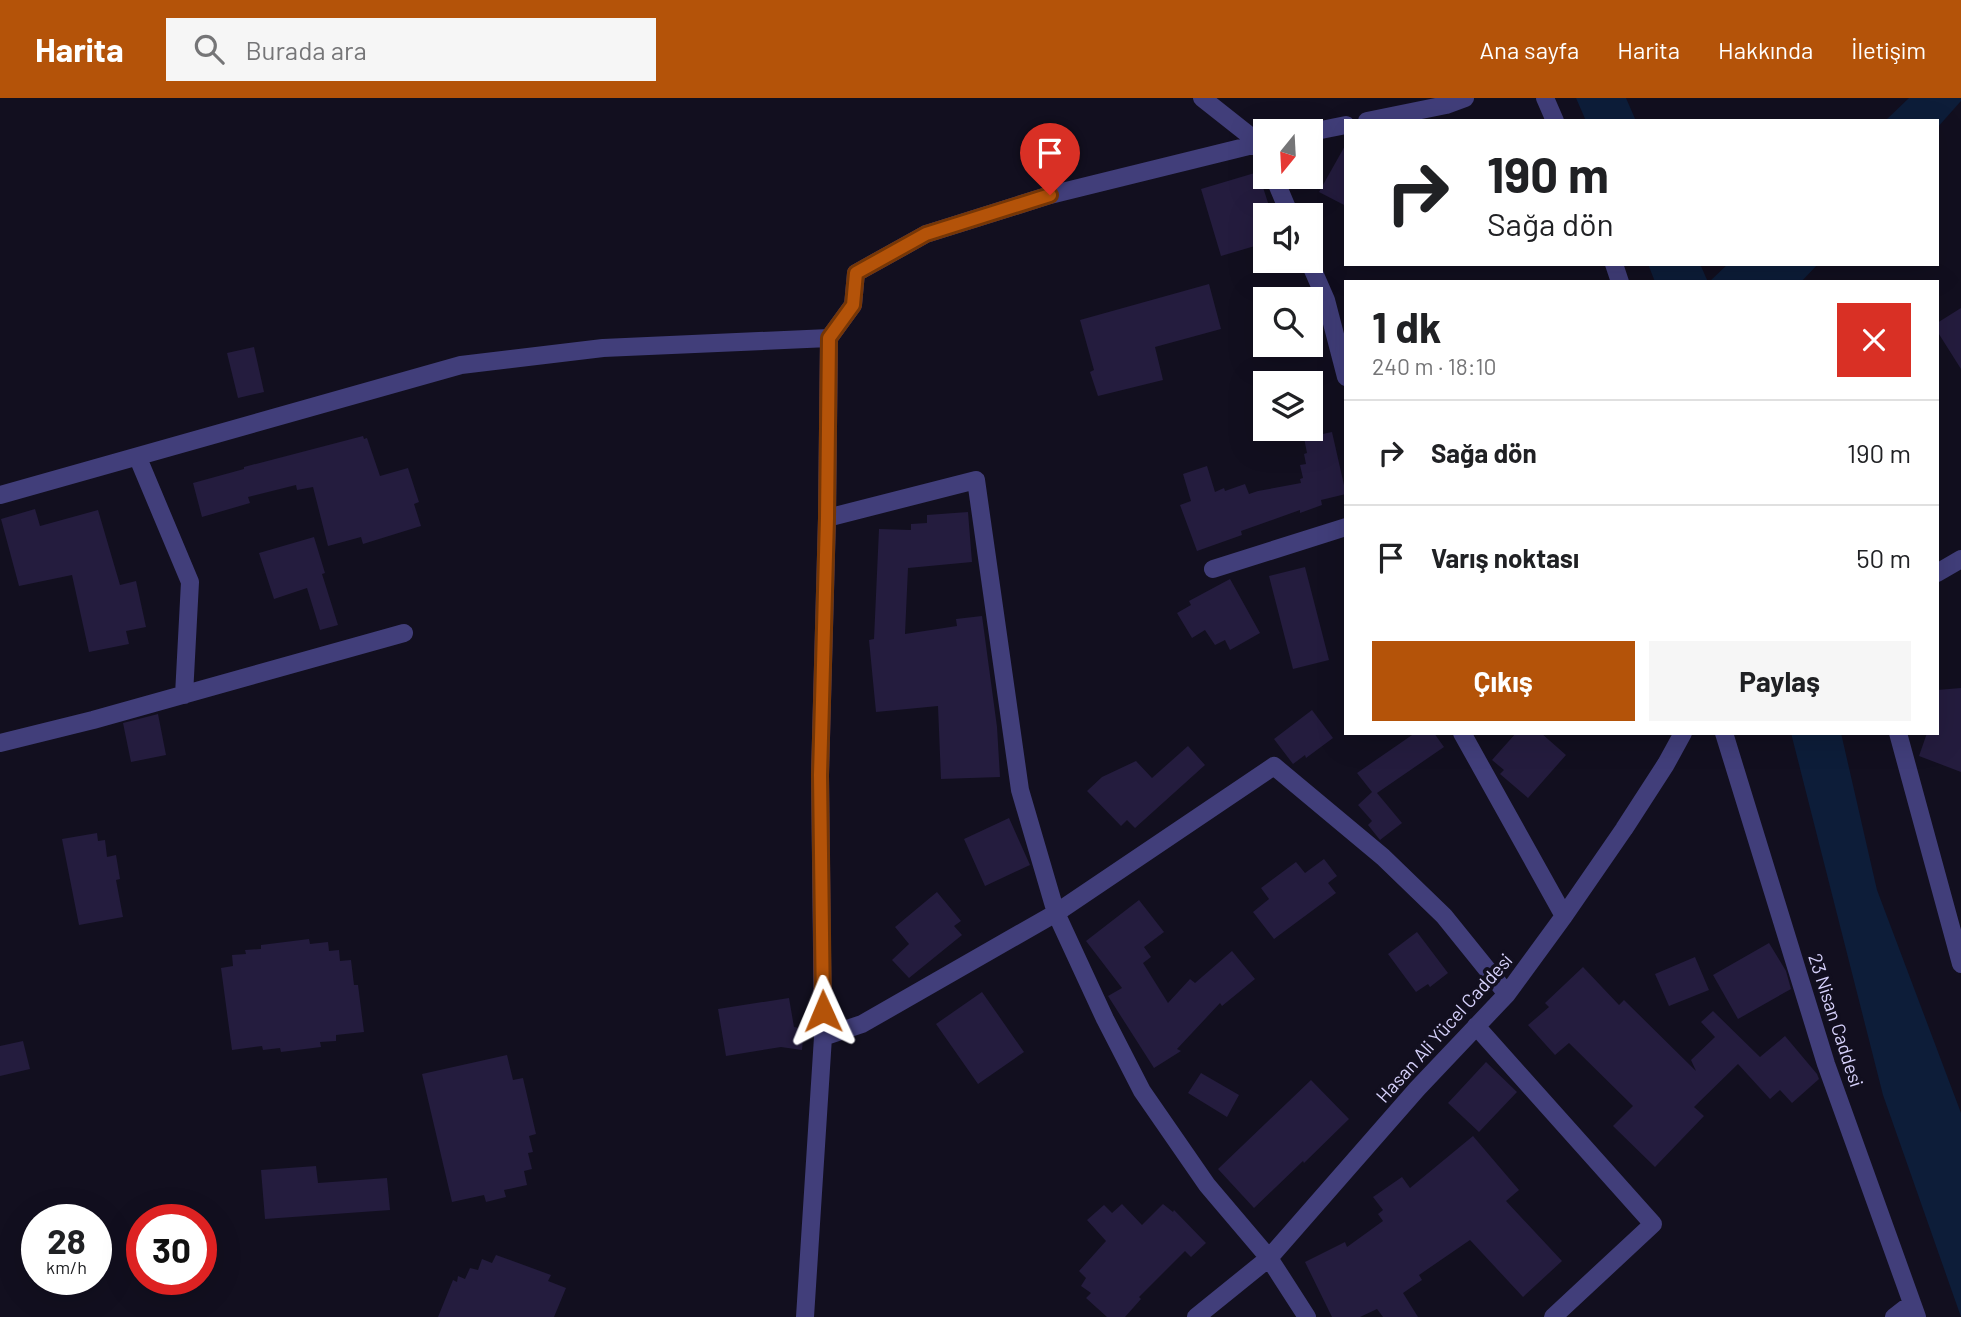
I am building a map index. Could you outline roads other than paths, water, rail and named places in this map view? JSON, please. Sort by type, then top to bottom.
[{"type":"street","points":[[1202,98],[1253,139]]},
{"type":"street","points":[[1377,119],[1446,105],[1465,98]]},
{"type":"street","points":[[1545,98],[1554,119]]},
{"type":"street","points":[[1323,130],[1344,125]]},
{"type":"street","points":[[806,1317],[824,1037],[820,775],[829,338],[853,305],[856,273],[926,234],[1050,195],[1253,149]]},
{"type":"street","points":[[1314,273],[1326,300],[1344,369]]},
{"type":"street","points":[[0,495],[461,365],[603,348],[829,338]]},
{"type":"street","points":[[138,458],[190,582],[184,695]]},
{"type":"street","points":[[827,518],[976,480],[1020,790],[1056,913],[1142,1091],[1207,1185],[1269,1258],[1307,1317]]},
{"type":"street","points":[[1213,569],[1344,528]]},
{"type":"street","points":[[1939,572],[1961,559]]},
{"type":"street","points":[[0,743],[93,720],[404,633]]},
{"type":"street","points":[[1463,735],[1564,916]]},
{"type":"street","name":"Hasan Ali Yücel Caddesi","points":[[1196,1317],[1269,1258],[1416,1089],[1507,994],[1631,818],[1682,735]]},
{"type":"street","name":"23 Nisan Caddesi","points":[[1725,735],[1826,1064],[1914,1310]]},
{"type":"street","points":[[1899,735],[1961,964]]},
{"type":"street","points":[[824,1037],[862,1024],[1056,913],[1274,766],[1383,857],[1435,907],[1507,994]]},
{"type":"street","points":[[1476,1027],[1653,1224],[1553,1317]]},
{"type":"street","points":[[1894,1317],[1914,1310]]},
{"type":"water","points":[[1576,98],[1626,98],[1635,119],[1585,119]]},
{"type":"water","points":[[1909,98],[1961,98],[1939,126],[1939,119],[1887,119]]},
{"type":"water","points":[[1649,266],[1701,266],[1707,280],[1654,280]]},
{"type":"water","points":[[1726,266],[1816,266],[1803,280],[1711,280]]},
{"type":"water","points":[[1792,735],[1841,735],[1877,890],[1961,1113],[1961,1317],[1883,1095]]}]
